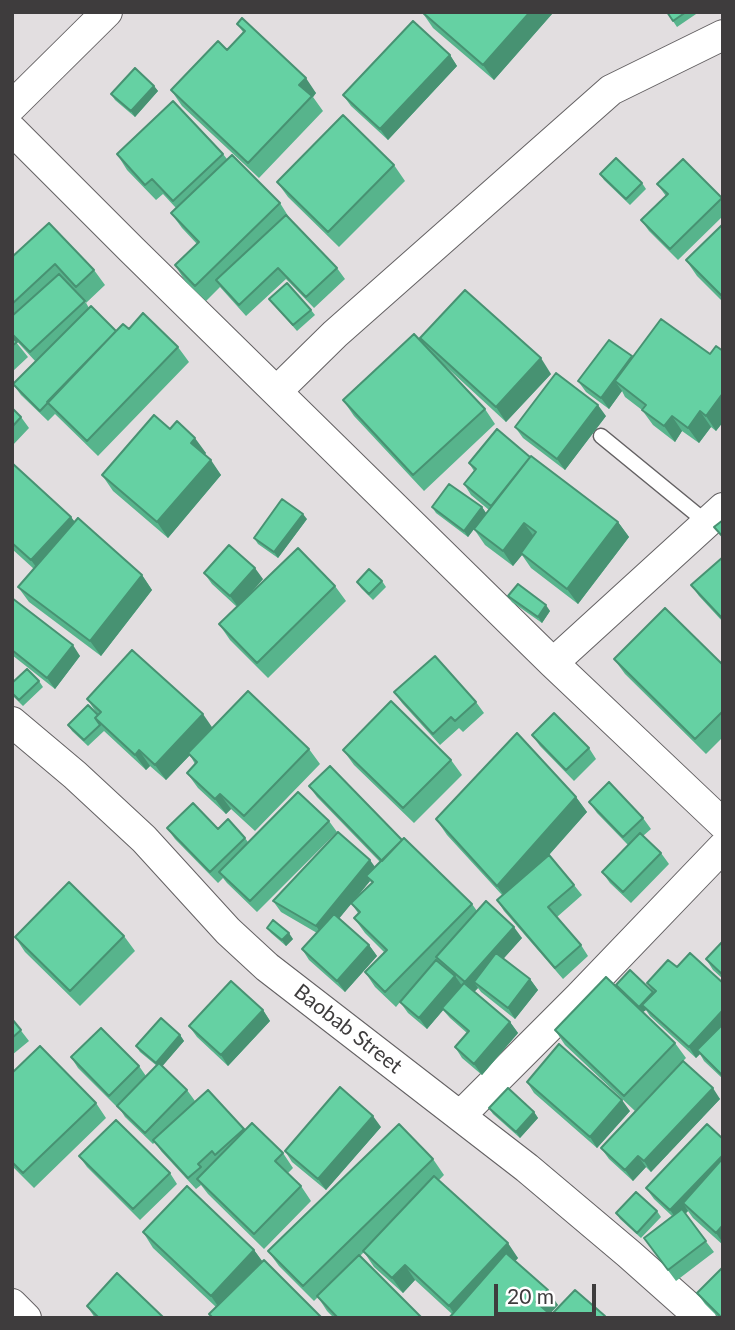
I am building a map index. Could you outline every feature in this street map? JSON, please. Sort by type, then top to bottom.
[{"type":"street","points":[[12,106],[107,12]]},
{"type":"street","points":[[277,391],[335,334],[611,90],[723,35]]},
{"type":"street","points":[[12,130],[553,663],[723,824]]},
{"type":"street","points":[[553,663],[715,515]]},
{"type":"street","name":"Baobab Street","points":[[12,722],[75,775],[144,839],[228,931],[267,967],[527,1168],[701,1318]]},
{"type":"street","points":[[460,1116],[723,847]]},
{"type":"street","points":[[12,1304],[26,1318]]},
{"type":"lane","points":[[601,436],[715,515]]},
{"type":"building","points":[[422,12],[530,12],[483,65]]},
{"type":"building","points":[[667,12],[686,12],[673,21]]},
{"type":"building","points":[[242,18],[306,78],[299,85],[312,96],[248,163],[171,90],[218,41],[227,50],[245,31],[237,24]]},
{"type":"building","points":[[413,21],[450,55],[380,129],[343,95]]},
{"type":"building","points":[[135,68],[154,86],[131,111],[111,94]]},
{"type":"building","points":[[173,101],[223,154],[173,201],[152,179],[145,185],[117,154]]},
{"type":"building","points":[[343,115],[394,165],[328,232],[277,182]]},
{"type":"building","points":[[232,155],[280,203],[195,286],[175,265],[199,242],[171,213]]},
{"type":"building","points":[[616,158],[642,183],[626,199],[600,174]]},
{"type":"building","points":[[683,159],[722,198],[670,249],[641,220],[668,194],[657,184]]},
{"type":"building","points":[[286,215],[337,268],[306,297],[278,268],[239,305],[216,280]]},
{"type":"building","points":[[49,223],[94,270],[76,287],[55,264],[12,304],[12,257]]},
{"type":"building","points":[[723,224],[723,297],[686,260]]},
{"type":"building","points":[[59,274],[85,301],[30,352],[12,334],[12,316]]},
{"type":"building","points":[[287,283],[311,310],[293,325],[269,299]]},
{"type":"building","points":[[465,290],[541,358],[496,407],[420,338]]},
{"type":"building","points":[[91,306],[116,331],[40,411],[13,384]]},
{"type":"building","points":[[143,313],[178,347],[87,441],[47,402],[123,324],[129,329]]},
{"type":"building","points":[[661,319],[710,354],[716,346],[723,351],[723,393],[706,416],[700,411],[688,428],[672,416],[664,426],[642,410],[646,405],[615,381]]},
{"type":"building","points":[[414,334],[485,409],[413,475],[343,400]]},
{"type":"building","points":[[609,340],[632,356],[601,398],[578,381]]},
{"type":"building","points":[[556,373],[598,405],[557,459],[515,427]]},
{"type":"building","points":[[12,408],[21,417],[12,427]]},
{"type":"building","points":[[154,415],[170,429],[177,421],[195,438],[191,443],[211,460],[157,522],[102,475]]},
{"type":"building","points":[[497,429],[530,457],[491,506],[464,484],[476,469],[469,463]]},
{"type":"building","points":[[531,456],[618,522],[567,589],[521,553],[536,532],[524,523],[503,551],[474,529]]},
{"type":"building","points":[[12,463],[71,517],[31,560],[12,543]]},
{"type":"building","points":[[449,484],[482,507],[464,531],[432,507]]},
{"type":"building","points":[[282,499],[303,514],[274,552],[254,538]]},
{"type":"building","points":[[78,518],[142,575],[90,641],[18,587]]},
{"type":"building","points":[[723,520],[723,537],[714,527]]},
{"type":"building","points":[[229,545],[255,568],[230,596],[204,573]]},
{"type":"building","points":[[298,548],[335,586],[257,663],[219,624]]},
{"type":"building","points":[[723,557],[723,616],[721,617],[691,585]]},
{"type":"building","points":[[369,569],[382,581],[369,594],[357,582]]},
{"type":"building","points":[[518,584],[546,605],[538,617],[508,596]]},
{"type":"building","points":[[12,598],[73,645],[47,678],[12,650]]},
{"type":"building","points":[[665,608],[723,665],[723,711],[695,739],[614,659]]},
{"type":"building","points":[[132,650],[203,714],[155,765],[139,750],[135,755],[95,718],[101,712],[87,699]]},
{"type":"building","points":[[435,656],[476,702],[455,721],[451,717],[433,734],[394,692]]},
{"type":"building","points":[[27,669],[39,681],[19,700],[12,693],[12,683]]},
{"type":"building","points":[[248,691],[309,749],[244,816],[220,794],[215,799],[187,773],[197,762],[188,753]]},
{"type":"building","points":[[391,701],[451,760],[403,808],[343,750]]},
{"type":"building","points":[[88,705],[98,715],[95,718],[100,725],[84,740],[68,725]]},
{"type":"building","points":[[554,713],[589,748],[566,770],[532,735]]},
{"type":"building","points":[[517,733],[576,797],[497,886],[436,819]]},
{"type":"building","points":[[330,766],[402,840],[382,861],[309,786]]},
{"type":"building","points":[[609,782],[643,818],[623,837],[589,802]]},
{"type":"building","points":[[298,792],[329,821],[250,901],[219,872]]},
{"type":"building","points":[[193,803],[218,829],[228,819],[245,838],[210,872],[167,828]]},
{"type":"building","points":[[338,832],[370,860],[316,926],[273,901]]},
{"type":"building","points":[[640,833],[661,853],[623,892],[602,872]]},
{"type":"building","points":[[404,838],[472,904],[385,992],[365,972],[387,950],[354,918],[360,912],[351,903],[373,882],[366,876]]},
{"type":"building","points":[[549,855],[574,885],[548,907],[581,945],[555,968],[497,900]]},
{"type":"building","points":[[69,882],[124,936],[70,991],[15,937]]},
{"type":"building","points":[[486,901],[514,927],[465,982],[436,957]]},
{"type":"building","points":[[334,914],[369,945],[337,981],[302,949]]},
{"type":"building","points":[[273,920],[289,933],[282,940],[267,928]]},
{"type":"building","points":[[723,941],[723,975],[706,959]]},
{"type":"building","points":[[496,953],[530,979],[508,1008],[474,982]]},
{"type":"building","points":[[690,953],[723,983],[723,1010],[689,1047],[642,1005],[656,991],[647,983],[668,960],[677,967]]},
{"type":"building","points":[[436,960],[455,976],[419,1018],[400,1002]]},
{"type":"building","points":[[630,970],[653,992],[639,1007],[616,985]]},
{"type":"building","points":[[606,977],[675,1043],[624,1096],[555,1030]]},
{"type":"building","points":[[231,981],[263,1010],[221,1055],[189,1026]]},
{"type":"building","points":[[464,983],[510,1022],[474,1064],[455,1047],[469,1031],[442,1008]]},
{"type":"building","points":[[161,1018],[180,1035],[156,1063],[136,1046]]},
{"type":"building","points":[[12,1019],[21,1030],[12,1038]]},
{"type":"building","points":[[723,1024],[723,1076],[697,1050]]},
{"type":"building","points":[[101,1028],[139,1066],[109,1096],[71,1057]]},
{"type":"building","points":[[559,1044],[622,1100],[590,1137],[527,1082]]},
{"type":"building","points":[[40,1046],[96,1103],[23,1173],[12,1162],[12,1073]]},
{"type":"building","points":[[683,1061],[713,1088],[644,1161],[638,1156],[625,1170],[601,1148]]},
{"type":"building","points":[[159,1063],[187,1090],[145,1133],[117,1106]]},
{"type":"building","points":[[340,1087],[373,1116],[318,1179],[285,1151]]},
{"type":"building","points":[[508,1088],[534,1112],[516,1132],[489,1108]]},
{"type":"building","points":[[208,1090],[244,1129],[215,1155],[212,1151],[198,1164],[201,1167],[188,1178],[153,1140]]},
{"type":"building","points":[[116,1120],[170,1173],[133,1209],[79,1156]]},
{"type":"building","points":[[252,1123],[283,1153],[275,1161],[301,1186],[254,1234],[197,1179]]},
{"type":"building","points":[[399,1124],[433,1159],[303,1286],[268,1251]]},
{"type":"building","points":[[707,1124],[723,1139],[723,1155],[670,1210],[646,1188]]},
{"type":"building","points":[[723,1158],[723,1225],[716,1233],[683,1203]]},
{"type":"building","points":[[434,1176],[508,1243],[449,1306],[405,1265],[392,1278],[363,1251]]},
{"type":"building","points":[[187,1186],[254,1250],[211,1296],[143,1232]]},
{"type":"building","points":[[636,1192],[657,1211],[637,1233],[616,1213]]},
{"type":"building","points":[[682,1209],[706,1241],[668,1270],[644,1238]]},
{"type":"building","points":[[506,1253],[548,1290],[536,1302],[551,1315],[575,1290],[605,1316],[449,1318]]},
{"type":"building","points":[[359,1255],[422,1318],[338,1318],[317,1296]]},
{"type":"building","points":[[264,1260],[322,1318],[213,1318],[209,1314]]},
{"type":"building","points":[[723,1267],[723,1318],[722,1318],[697,1293]]},
{"type":"building","points":[[117,1273],[164,1318],[99,1318],[87,1306]]}]
